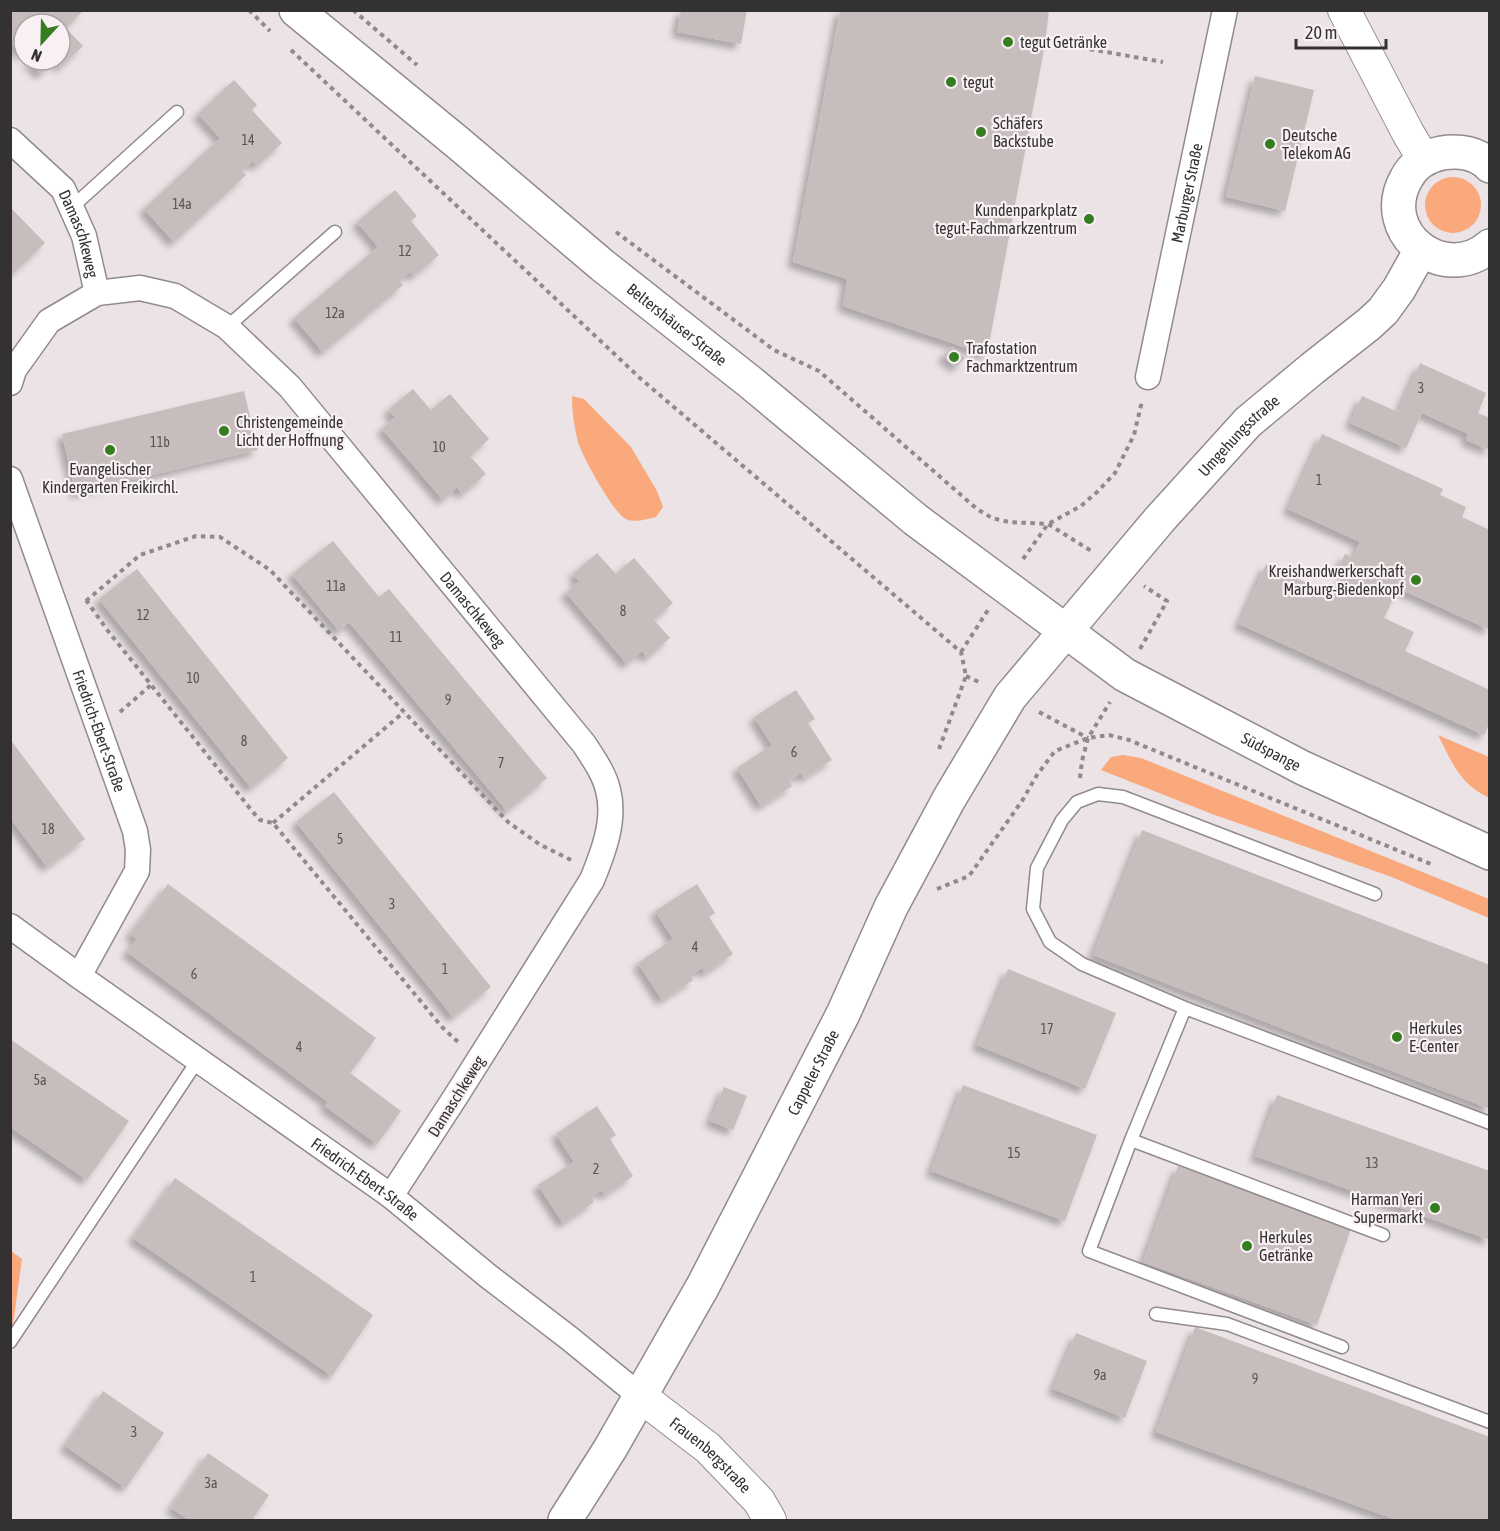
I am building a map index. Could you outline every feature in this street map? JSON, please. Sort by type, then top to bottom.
[{"type":"main road","name":"Beltershäuser Straße","points":[[296,10],[602,265],[750,382],[916,520],[1065,631]]},
{"type":"main road","points":[[1490,166],[1475,156],[1462,152],[1436,154],[1424,160],[1409,174],[1402,185],[1399,198],[1399,215],[1404,231],[1421,250],[1435,258],[1451,261],[1463,260],[1475,256],[1490,246]]},
{"type":"main road","name":"Umgehungsstraße","points":[[1065,631],[1160,519],[1248,422],[1383,311],[1400,288],[1421,250]]},
{"type":"main road","name":"Südspange","points":[[1065,631],[1125,675],[1153,691],[1303,768],[1490,853]]},
{"type":"main road","name":"Cappeler Straße","points":[[565,1521],[610,1449],[703,1286],[843,1014],[891,907],[949,799],[1005,704],[1065,631]]},
{"type":"street","name":"Marburger Straße","points":[[1148,377],[1225,10]]},
{"type":"street","points":[[1344,10],[1424,160]]},
{"type":"street","name":"Damaschkeweg","points":[[10,140],[63,189],[84,236],[97,293],[140,288],[175,296],[227,327],[290,387],[584,744],[599,767],[609,790],[609,826],[603,854],[592,880],[391,1196]]},
{"type":"street","points":[[10,383],[14,370],[49,321],[97,293]]},
{"type":"street","name":"Friedrich-Ebert-Straße","points":[[10,479],[135,831],[138,850],[137,871],[79,976]]},
{"type":"street","name":"Friedrich-Ebert-Straße","points":[[10,926],[391,1196],[640,1396]]},
{"type":"street","name":"Frauenbergstraße","points":[[640,1396],[708,1448],[759,1501],[770,1521]]},
{"type":"lane","points":[[71,208],[177,112]]},
{"type":"lane","points":[[227,327],[335,232]]},
{"type":"lane","points":[[1375,894],[1123,796],[1098,794],[1077,802],[1062,820],[1037,868],[1033,909],[1050,942],[1082,964],[1185,1008],[1490,1123]]},
{"type":"lane","points":[[1185,1008],[1089,1251],[1342,1347]]},
{"type":"lane","points":[[10,1342],[198,1060]]},
{"type":"lane","points":[[1131,1140],[1383,1235]]},
{"type":"lane","points":[[1156,1314],[1227,1324],[1490,1422]]},
{"type":"path","points":[[249,10],[274,34]]},
{"type":"path","points":[[353,10],[422,69]]},
{"type":"path","points":[[1045,44],[1163,62]]},
{"type":"path","points":[[291,50],[641,379],[961,652],[966,676]]},
{"type":"path","points":[[616,232],[774,350],[819,371],[977,509],[992,518],[1009,522],[1048,524],[1080,506],[1097,492],[1115,473],[1134,435],[1148,377]]},
{"type":"path","points":[[86,601],[140,555],[196,536],[220,537],[270,570],[508,822],[539,844],[595,873]]},
{"type":"path","points":[[51,593],[78,588],[108,631],[260,820],[273,823],[442,1027],[479,1060]]},
{"type":"path","points":[[96,721],[115,716],[152,685]]},
{"type":"path","points":[[273,823],[404,712]]},
{"type":"path","points":[[936,889],[969,876],[1055,751],[1088,738],[1109,735],[1129,740],[1435,866]]},
{"type":"path","points":[[1077,802],[1082,761],[1088,738]]},
{"type":"shaded area","points":[[1447,177],[1459,177],[1469,181],[1477,189],[1481,205],[1477,221],[1469,229],[1459,233],[1447,233],[1437,229],[1429,221],[1425,211],[1425,199],[1429,189],[1437,181]]},
{"type":"shaded area","points":[[572,396],[584,399],[631,447],[657,491],[663,507],[656,517],[631,521],[618,513],[591,470],[578,442]]},
{"type":"shaded area","points":[[1438,735],[1489,757],[1489,798],[1470,786],[1458,772]]},
{"type":"shaded area","points":[[1123,755],[1141,758],[1489,899],[1489,918],[1389,876],[1212,814],[1101,770],[1111,757]]},
{"type":"shaded area","points":[[11,1251],[22,1259],[11,1339]]},
{"type":"building","points":[[10,10],[84,10],[72,22],[72,12],[12,12],[12,45],[10,43]]},
{"type":"building","points":[[681,10],[747,10],[741,44],[677,32]]},
{"type":"building","points":[[840,10],[1049,10],[1045,44],[987,355],[843,306],[847,279],[793,262]]},
{"type":"building","points":[[72,34],[83,46],[72,56]]},
{"type":"building","name":"Deutsche Telekom AG","points":[[1255,76],[1314,90],[1285,211],[1226,197]]},
{"type":"building","points":[[234,80],[257,105],[252,110],[282,143],[257,166],[253,161],[242,171],[246,175],[174,242],[144,209],[220,138],[198,114]]},
{"type":"building","points":[[395,190],[417,216],[411,221],[439,255],[414,276],[410,272],[399,281],[403,285],[323,352],[294,318],[378,247],[357,222]]},
{"type":"building","points":[[10,207],[45,243],[10,276]]},
{"type":"building","name":"Trafostation Fachmarktzentrum","points":[[952,347],[965,358],[956,367],[943,356]]},
{"type":"building","points":[[1420,363],[1486,393],[1478,413],[1490,418],[1490,450],[1466,440],[1468,434],[1422,413],[1406,448],[1350,423],[1362,396],[1398,412]]},
{"type":"building","points":[[413,389],[431,410],[450,394],[489,439],[470,456],[486,474],[462,494],[457,487],[443,500],[382,429],[395,417],[388,410]]},
{"type":"building","points":[[244,391],[258,450],[76,493],[62,434]]},
{"type":"building","name":"Kreishandwerkerschaft Marburg-Biedenkopf","points":[[1322,434],[1443,489],[1440,495],[1466,507],[1462,517],[1490,530],[1490,630],[1398,588],[1384,618],[1414,632],[1405,651],[1490,690],[1490,727],[1488,726],[1484,735],[1239,624],[1266,564],[1335,596],[1347,571],[1339,567],[1342,560],[1345,554],[1353,558],[1360,542],[1288,509]]},
{"type":"building","points":[[333,541],[379,597],[389,589],[547,778],[507,811],[349,622],[339,631],[292,574]]},
{"type":"building","points":[[597,553],[616,574],[634,558],[673,603],[654,620],[670,638],[647,658],[642,651],[627,664],[566,593],[579,581],[573,574]]},
{"type":"building","points":[[137,569],[288,758],[251,788],[99,599]]},
{"type":"building","points":[[796,690],[815,719],[808,723],[832,760],[804,778],[801,773],[789,781],[792,786],[761,806],[737,768],[772,745],[754,717]]},
{"type":"building","points":[[10,739],[85,839],[47,867],[10,818]]},
{"type":"building","points":[[334,792],[491,987],[453,1017],[296,822]]},
{"type":"building","name":"Herkules E-Center","points":[[1142,830],[1490,965],[1490,1109],[1093,955]]},
{"type":"building","points":[[168,884],[376,1038],[350,1073],[401,1111],[377,1144],[325,1106],[328,1102],[127,952],[137,939],[130,934]]},
{"type":"building","points":[[697,884],[715,913],[709,917],[733,954],[705,973],[702,968],[690,975],[693,980],[662,1000],[638,963],[673,939],[655,911]]},
{"type":"building","points":[[1008,969],[1116,1013],[1085,1089],[977,1045]]},
{"type":"building","points":[[10,1039],[129,1121],[87,1180],[10,1127]]},
{"type":"building","points":[[963,1085],[1097,1135],[1065,1221],[931,1171]]},
{"type":"building","points":[[724,1087],[747,1096],[733,1130],[710,1121]]},
{"type":"building","points":[[1277,1095],[1490,1171],[1490,1240],[1255,1156]]},
{"type":"building","points":[[597,1106],[616,1135],[610,1139],[633,1176],[605,1195],[602,1190],[591,1197],[594,1202],[563,1223],[538,1185],[574,1162],[556,1134]]},
{"type":"building","name":"Herkules Getränke","points":[[1178,1166],[1351,1229],[1317,1325],[1143,1262]]},
{"type":"building","points":[[175,1178],[373,1315],[332,1376],[133,1238]]},
{"type":"building","points":[[1195,1327],[1490,1437],[1490,1520],[1396,1520],[1156,1432]]},
{"type":"building","points":[[1076,1333],[1147,1361],[1125,1418],[1053,1389]]},
{"type":"building","points":[[103,1391],[164,1433],[126,1488],[65,1446]]},
{"type":"building","points":[[208,1453],[269,1495],[252,1520],[189,1520],[171,1508]]},
{"type":"place","name":"tegut Getränke","points":[[1008,42]]},
{"type":"place","name":"tegut","points":[[951,82]]},
{"type":"place","name":"Schäfers Backstube","points":[[981,132]]},
{"type":"place","name":"Deutsche Telekom AG","points":[[1270,144]]},
{"type":"place","name":"Kundenparkplatz tegut-Fachmarkzentrum","points":[[1089,219]]},
{"type":"place","name":"Trafostation Fachmarktzentrum","points":[[954,357]]},
{"type":"place","name":"Christengemeinde Licht der Hoffnung","points":[[224,431]]},
{"type":"place","name":"Evangelischer Kindergarten Freikirchl.","points":[[110,450]]},
{"type":"place","name":"Kreishandwerkerschaft Marburg-Biedenkopf","points":[[1416,580]]},
{"type":"place","name":"Herkules E-Center","points":[[1397,1037]]},
{"type":"place","name":"Harman Yeri Supermarkt","points":[[1435,1208]]},
{"type":"place","name":"Herkules Getränke","points":[[1247,1246]]}]
